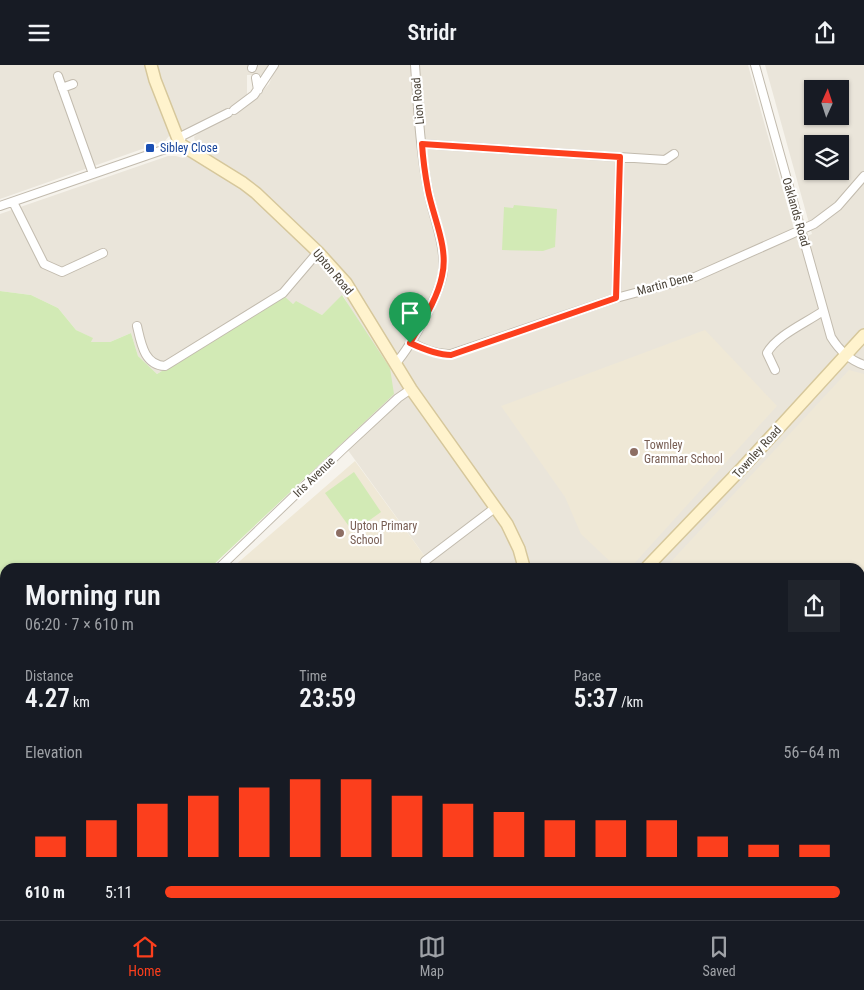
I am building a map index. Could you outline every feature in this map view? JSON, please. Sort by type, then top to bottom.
[{"type":"street","points":[[151,65],[180,144]]},
{"type":"street","points":[[180,144],[182,136],[231,112],[248,100],[258,90],[274,65]]},
{"type":"street","name":"Lion Road","points":[[396,363],[410,343],[436,294],[443,274],[444,263],[428,190],[415,65]]},
{"type":"street","name":"Oaklands Road","points":[[755,65],[831,337],[846,355]]},
{"type":"street","points":[[58,77],[93,175]]},
{"type":"street","points":[[256,78],[258,90]]},
{"type":"street","points":[[62,88],[73,84]]},
{"type":"street","points":[[0,206],[180,144]]},
{"type":"street","name":"Upton Road","points":[[180,144],[256,193],[318,252],[346,283],[411,389],[507,524],[519,549],[523,563]]},
{"type":"street","points":[[422,144],[665,160],[674,154]]},
{"type":"street","points":[[616,298],[620,157]]},
{"type":"street","name":"Martin Dene","points":[[410,343],[422,349],[451,355],[616,298],[696,277],[814,224],[838,206],[864,176]]},
{"type":"street","points":[[13,202],[44,264],[62,272],[103,253]]},
{"type":"street","points":[[138,326],[143,350],[147,358],[158,366],[165,366],[283,293],[318,252]]},
{"type":"street","points":[[775,370],[767,353],[771,346],[780,338],[824,311]]},
{"type":"street","name":"Townley Road","points":[[651,563],[743,467],[864,335]]},
{"type":"street","points":[[846,355],[864,365]]},
{"type":"street","name":"Iris Avenue","points":[[224,563],[343,449],[411,389]]},
{"type":"street","points":[[425,561],[496,507]]},
{"type":"shaded area","points":[[0,65],[271,65],[264,75],[247,75],[247,96],[234,106],[186,131],[184,130],[169,136],[165,141],[0,199]]},
{"type":"shaded area","points":[[277,65],[748,65],[797,240],[812,234],[765,65],[864,65],[864,563],[429,563],[342,442],[393,393],[343,295],[322,315],[296,302],[293,304],[284,297],[157,374],[138,356],[131,333],[110,342],[91,342],[92,338],[76,330],[58,308],[31,295],[0,291],[0,214],[168,156],[183,158],[195,141],[194,137],[198,133],[236,112],[269,84]]},
{"type":"shaded area","name":"Townley Grammar School","points":[[705,330],[777,406],[635,563],[612,563],[581,534],[565,497],[501,406]]},
{"type":"shaded area","name":"Townley Grammar School","points":[[849,370],[864,374],[864,563],[670,563]]},
{"type":"shaded area","name":"Upton Primary School","points":[[355,461],[429,563],[238,563]]},
{"type":"green space","points":[[514,205],[557,209],[555,247],[543,251],[502,250],[504,207],[513,208]]},
{"type":"green space","points":[[0,291],[31,295],[58,308],[76,330],[93,338],[91,342],[110,342],[131,333],[138,356],[157,374],[284,296],[293,304],[296,301],[322,315],[342,295],[390,368],[394,394],[215,563],[0,563]]},
{"type":"green space","points":[[354,472],[381,512],[353,532],[325,493]]},
{"type":"place","name":"Sibley Close","points":[[150,148]]},
{"type":"place","name":"Townley Grammar School","points":[[634,452]]},
{"type":"place","name":"Upton Primary School","points":[[340,533]]},
{"type":"route","points":[[422,144],[620,157],[616,298],[451,355],[422,349],[410,343],[440,285],[444,263],[443,251],[428,190],[422,144]]}]
